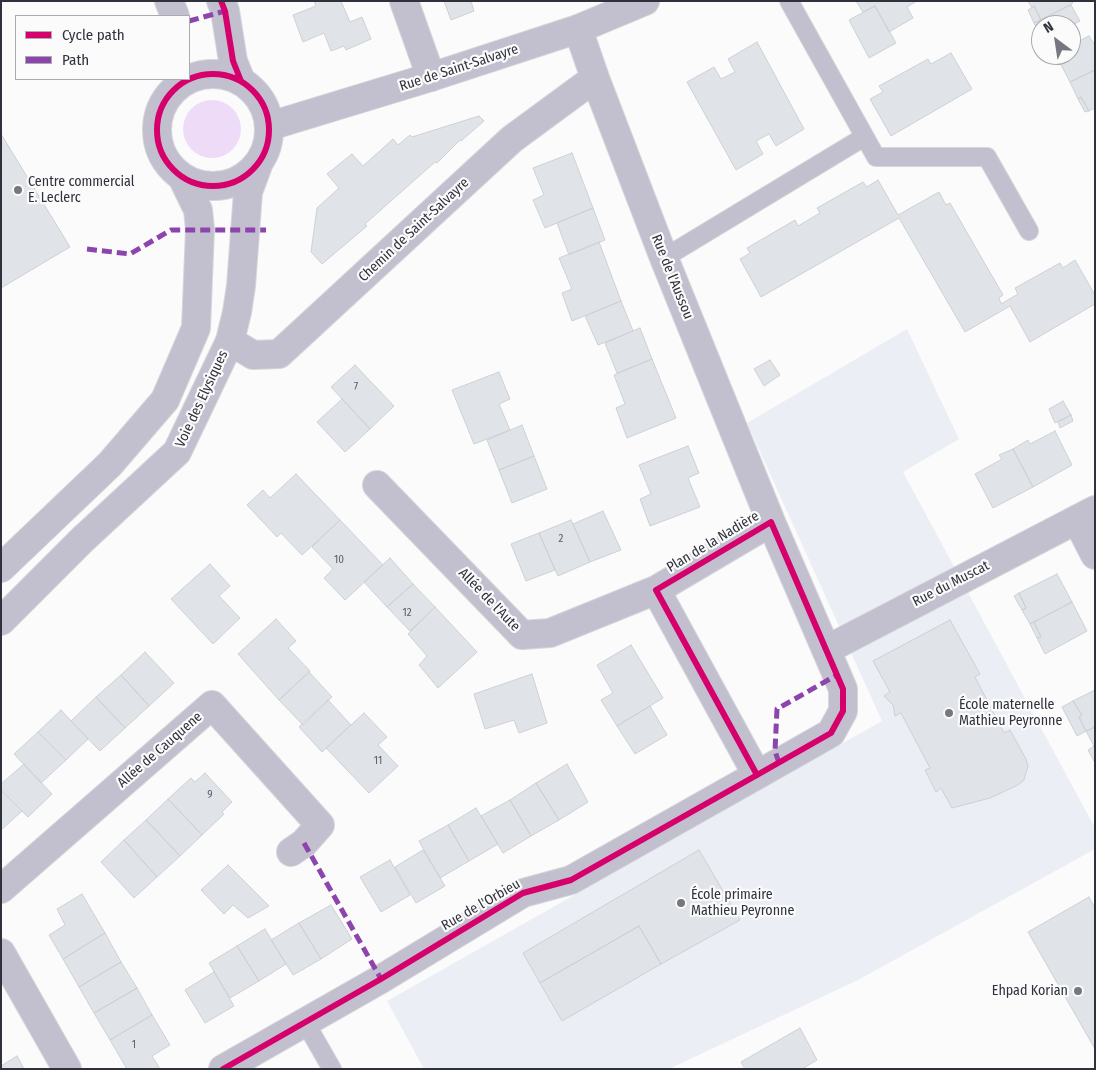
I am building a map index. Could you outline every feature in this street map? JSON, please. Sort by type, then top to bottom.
[{"type":"street","points":[[169,1],[175,15]]},
{"type":"street","points":[[221,1],[225,11],[234,61],[241,81]]},
{"type":"street","points":[[404,1],[431,77]]},
{"type":"street","name":"Rue de Saint-Salvayre","points":[[270,126],[431,77],[578,29],[645,1]]},
{"type":"street","name":"Rue de l'Aussou","points":[[578,29],[664,258],[771,522]]},
{"type":"street","points":[[189,80],[176,84],[165,100],[158,119],[157,135],[160,151],[168,164],[182,177],[198,185],[214,186],[232,183],[247,176],[258,165],[266,150],[269,136],[270,126],[267,113],[256,93],[241,81],[224,75],[204,74],[190,80]]},
{"type":"street","name":"Chemin de Saint-Salvayre","points":[[230,341],[253,355],[279,354],[512,139],[595,78]]},
{"type":"street","name":"Voie des Elysiques","points":[[1,621],[82,540],[177,452],[230,341],[241,286],[248,192],[258,165]]},
{"type":"street","points":[[1,568],[110,464],[165,400],[196,328],[200,229],[198,210],[182,177]]},
{"type":"street","name":"Allée de l'Aute","points":[[378,485],[522,634],[550,633],[656,590]]},
{"type":"street","name":"Rue du Muscat","points":[[826,650],[1086,515],[1095,555]]},
{"type":"street","name":"Plan de la Nadière","points":[[656,590],[771,522],[843,689],[843,711],[831,733],[757,775]]},
{"type":"street","points":[[656,590],[757,775]]},
{"type":"street","name":"Allée de Cauquene","points":[[1,888],[212,705],[320,825],[304,843],[291,852]]},
{"type":"street","name":"Rue de l'Orbieu","points":[[223,1069],[381,979],[523,893],[571,880],[757,775]]},
{"type":"street","points":[[1,953],[67,1069]]},
{"type":"lane","points":[[789,1],[876,157],[987,157],[1029,231]]},
{"type":"lane","points":[[664,258],[864,137]]},
{"type":"lane","points":[[305,1022],[332,1069]]},
{"type":"shaded area","points":[[206,100],[218,100],[233,108],[241,123],[241,135],[233,150],[218,158],[206,158],[191,150],[183,135],[183,123],[191,108]]},
{"type":"shaded area","points":[[907,329],[959,439],[903,472],[1095,828],[1095,849],[858,980],[669,1069],[424,1069],[387,1001],[882,721],[747,423]]},
{"type":"building","points":[[314,1],[341,1],[350,22],[362,17],[371,39],[346,50],[344,46],[331,51],[324,33],[303,42],[293,15],[316,6]]},
{"type":"building","points":[[444,1],[471,1],[474,11],[451,20]]},
{"type":"building","points":[[856,1],[917,1],[907,7],[913,18],[889,32],[875,6],[863,12]]},
{"type":"building","points":[[1028,1],[1072,1],[1073,3],[1050,15],[1038,15],[1034,6],[1032,8]]},
{"type":"building","points":[[1071,5],[1077,15],[1050,15]]},
{"type":"building","points":[[875,6],[896,43],[869,58],[849,20]]},
{"type":"building","points":[[1034,6],[1038,15],[1031,16],[1028,10]]},
{"type":"building","points":[[1089,36],[1095,45],[1095,70],[1070,82],[1061,65],[1081,65],[1081,40]]},
{"type":"building","points":[[757,42],[804,129],[776,146],[769,134],[756,141],[763,154],[736,170],[687,82],[714,67],[721,79],[735,72],[728,59]]},
{"type":"building","points":[[951,53],[972,89],[891,136],[870,99],[883,92],[879,86],[928,59],[931,64]]},
{"type":"building","points":[[1095,70],[1095,108],[1089,111],[1081,97],[1078,99],[1070,82]]},
{"type":"building","points":[[1081,97],[1089,111],[1085,112],[1078,99]]},
{"type":"building","points":[[479,116],[484,121],[460,140],[437,163],[435,162],[365,224],[367,226],[322,264],[311,252],[317,208],[339,188],[327,174],[352,154],[363,166],[393,139],[398,145],[410,135],[412,137]]},
{"type":"building","name":"Centre commercial E. Leclerc","points":[[1,134],[70,247],[1,288]]},
{"type":"building","points":[[572,153],[593,208],[545,228],[533,200],[544,195],[533,168]]},
{"type":"building","points":[[878,180],[898,215],[939,192],[946,205],[950,203],[1003,295],[999,298],[1001,304],[1018,294],[1015,288],[1060,263],[1063,268],[1075,260],[1095,295],[1095,304],[1030,342],[1010,306],[965,332],[899,218],[761,297],[740,259],[750,253],[747,248],[795,220],[798,226],[820,213],[817,208],[863,182],[867,187]]},
{"type":"building","points":[[593,208],[605,240],[569,255],[557,223]]},
{"type":"building","points":[[599,242],[621,301],[572,321],[562,293],[572,289],[559,258]]},
{"type":"building","points":[[621,301],[633,331],[598,345],[585,316]]},
{"type":"building","points":[[640,328],[652,359],[617,373],[605,343]]},
{"type":"building","points":[[652,359],[676,418],[627,438],[616,408],[625,404],[614,375]]},
{"type":"building","points":[[770,360],[780,375],[764,386],[754,369]]},
{"type":"building","points":[[355,365],[394,406],[370,429],[331,387]]},
{"type":"building","points":[[499,372],[510,399],[499,404],[510,430],[474,444],[452,390]]},
{"type":"building","points":[[342,399],[370,429],[345,452],[317,422]]},
{"type":"building","points":[[1063,401],[1071,415],[1055,423],[1049,409]]},
{"type":"building","points":[[1071,415],[1073,421],[1060,428],[1058,422]]},
{"type":"building","points":[[522,425],[534,456],[499,470],[487,440]]},
{"type":"building","points":[[1055,431],[1072,465],[1033,487],[1013,449],[1028,440],[1030,444]]},
{"type":"building","points":[[688,446],[699,473],[688,478],[700,507],[650,526],[640,499],[651,494],[639,465]]},
{"type":"building","points":[[1013,449],[1033,487],[993,508],[975,474],[1002,459],[999,455]]},
{"type":"building","points":[[534,456],[547,489],[512,503],[499,470]]},
{"type":"building","points":[[296,474],[340,520],[302,555],[281,533],[277,537],[247,505],[263,490],[270,498]]},
{"type":"building","points":[[603,511],[621,550],[590,562],[573,524]]},
{"type":"building","points":[[340,520],[383,565],[345,600],[324,578],[333,569],[312,547]]},
{"type":"building","points":[[571,520],[590,562],[558,576],[539,533]]},
{"type":"building","points":[[539,533],[555,570],[526,581],[511,544]]},
{"type":"building","points":[[390,558],[413,584],[387,607],[364,582]]},
{"type":"building","points":[[210,564],[230,586],[219,596],[240,618],[213,644],[171,599]]},
{"type":"building","points":[[1057,574],[1072,602],[1030,624],[1022,610],[1026,608],[1019,593]]},
{"type":"building","points":[[413,584],[435,607],[410,631],[387,607]]},
{"type":"building","points":[[1019,593],[1026,608],[1022,610],[1014,596]]},
{"type":"building","points":[[1072,602],[1087,631],[1045,654],[1037,638],[1041,637],[1034,622]]},
{"type":"building","points":[[435,607],[477,652],[438,688],[419,665],[427,656],[408,634]]},
{"type":"building","points":[[276,619],[296,641],[288,648],[310,671],[279,700],[238,654]]},
{"type":"building","points":[[950,620],[980,674],[975,677],[1004,733],[1010,730],[1028,766],[1024,780],[1018,785],[990,798],[952,808],[941,788],[936,792],[925,770],[930,768],[901,713],[895,716],[893,705],[884,696],[890,692],[873,661]]},
{"type":"building","points":[[1034,622],[1041,637],[1037,638],[1030,624]]},
{"type":"building","points":[[631,645],[663,698],[617,726],[601,700],[613,693],[597,665]]},
{"type":"building","points":[[145,652],[174,683],[149,706],[121,675]]},
{"type":"building","points":[[309,672],[332,697],[303,725],[279,700]]},
{"type":"building","points":[[532,674],[547,723],[519,733],[514,720],[485,729],[474,694]]},
{"type":"building","points":[[121,675],[149,706],[125,728],[96,697]]},
{"type":"building","points":[[1095,690],[1095,727],[1086,731],[1079,717],[1082,715],[1073,701]]},
{"type":"building","points":[[96,697],[125,728],[100,751],[71,721]]},
{"type":"building","points":[[328,700],[351,725],[322,752],[299,727]]},
{"type":"building","points":[[1073,701],[1082,715],[1079,717],[1086,731],[1077,736],[1062,707]]},
{"type":"building","points":[[650,706],[667,735],[635,754],[617,726]]},
{"type":"building","points":[[61,710],[88,739],[66,760],[38,732]]},
{"type":"building","points":[[364,713],[387,737],[378,745],[398,766],[369,793],[326,748]]},
{"type":"building","points":[[1095,727],[1095,748],[1086,731]]},
{"type":"building","points":[[38,732],[66,760],[41,783],[14,754]]},
{"type":"building","points":[[1094,746],[1095,748],[1095,763],[1088,750]]},
{"type":"building","points":[[24,764],[52,794],[28,817],[1,790],[1,784]]},
{"type":"building","points":[[567,764],[588,802],[559,820],[536,783]]},
{"type":"building","points":[[205,773],[232,802],[222,812],[224,814],[202,835],[168,799],[191,778],[195,782]]},
{"type":"building","points":[[536,783],[559,820],[531,836],[510,800]]},
{"type":"building","points":[[1,790],[22,811],[1,830]]},
{"type":"building","points":[[168,799],[202,835],[180,856],[146,820]]},
{"type":"building","points":[[510,800],[531,836],[503,853],[481,816]]},
{"type":"building","points":[[476,808],[498,844],[469,861],[448,825]]},
{"type":"building","points":[[146,820],[180,856],[157,877],[124,840]]},
{"type":"building","points":[[448,825],[469,861],[440,878],[419,841]]},
{"type":"building","points":[[124,840],[157,877],[134,898],[101,862]]},
{"type":"building","points":[[423,850],[445,886],[416,903],[395,867]]},
{"type":"building","points":[[699,850],[740,920],[661,964],[639,926],[540,983],[523,953]]},
{"type":"building","points":[[390,860],[410,895],[381,912],[360,877]]},
{"type":"building","points":[[228,865],[269,906],[248,918],[233,905],[224,914],[201,890]]},
{"type":"building","points":[[82,894],[105,933],[63,959],[49,935],[65,925],[57,909]]},
{"type":"building","name":"Ehpad Korian","points":[[1089,897],[1095,908],[1095,1049],[1028,932]]},
{"type":"building","points":[[331,905],[352,939],[321,959],[299,923]]},
{"type":"building","points":[[299,923],[321,959],[293,975],[271,940]]},
{"type":"building","points":[[639,926],[661,964],[562,1021],[540,983]]},
{"type":"building","points":[[265,929],[286,964],[259,981],[237,946]]},
{"type":"building","points":[[105,933],[121,962],[79,987],[63,959]]},
{"type":"building","points":[[237,946],[259,981],[230,998],[209,963]]},
{"type":"building","points":[[121,962],[137,988],[94,1013],[79,987]]},
{"type":"building","points":[[214,972],[234,1006],[205,1023],[185,990]]},
{"type":"building","points":[[137,988],[152,1015],[110,1040],[94,1013]]},
{"type":"building","points":[[152,1015],[170,1045],[152,1056],[160,1069],[127,1069],[110,1040]]},
{"type":"building","points":[[800,1028],[817,1060],[802,1069],[745,1069],[741,1062]]},
{"type":"building","points":[[17,1056],[24,1069],[1,1069],[1,1066]]},
{"type":"marked path","points":[[190,21],[225,11]]},
{"type":"marked path","points":[[87,249],[130,254],[171,230],[266,230]]},
{"type":"marked path","points":[[779,763],[775,751],[777,709],[837,675]]},
{"type":"marked path","points":[[304,843],[381,979]]},
{"type":"cycle path","points":[[221,1],[225,11],[233,61],[241,81]]},
{"type":"cycle path","points":[[190,79],[213,74],[224,75],[244,83],[260,99],[268,119],[269,130]]},
{"type":"cycle path","points":[[188,80],[173,90],[166,99],[158,119],[157,130],[158,141],[166,161],[182,177],[202,185],[213,186],[224,185],[244,177],[260,161],[268,141],[269,130]]},
{"type":"cycle path","points":[[223,1069],[381,979],[523,893],[571,880],[757,775],[831,733],[843,711],[843,689],[771,522],[656,590],[757,775]]},
{"type":"place","name":"Centre commercial E. Leclerc","points":[[18,190]]},
{"type":"place","name":"École maternelle Mathieu Peyronne","points":[[949,713]]},
{"type":"place","name":"École primaire Mathieu Peyronne","points":[[681,903]]},
{"type":"place","name":"Ehpad Korian","points":[[1078,991]]}]
